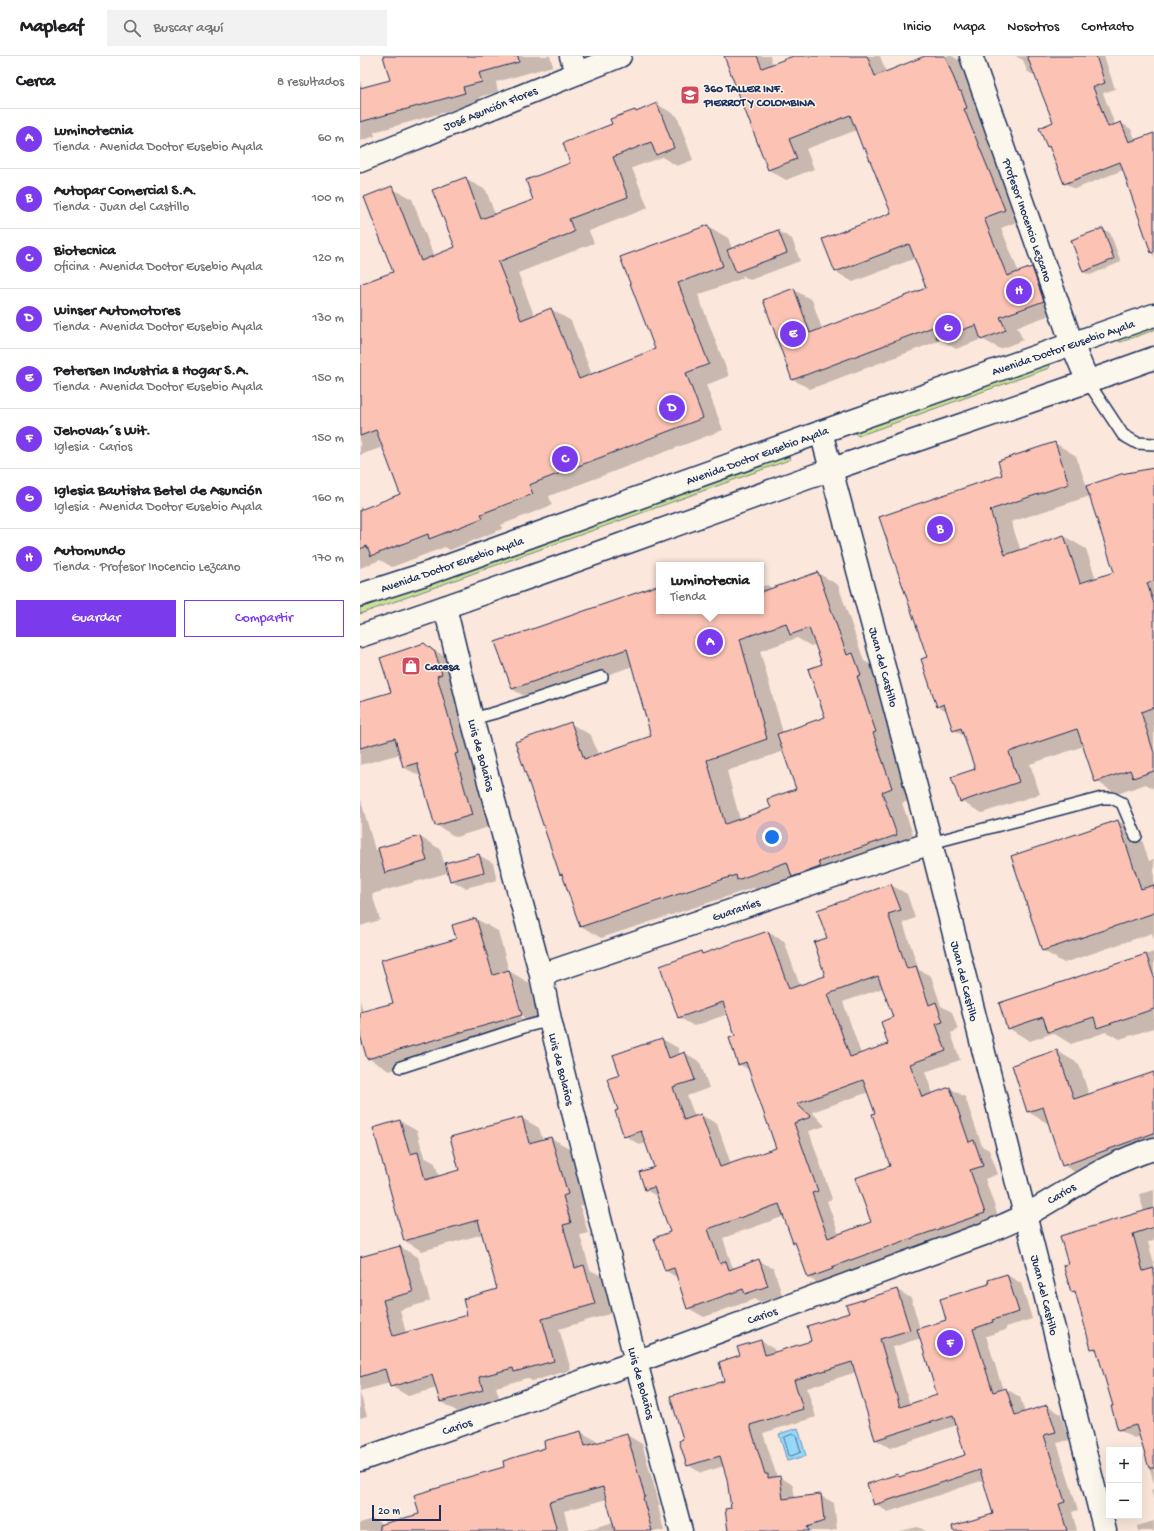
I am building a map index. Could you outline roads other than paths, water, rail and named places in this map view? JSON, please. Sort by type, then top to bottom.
[{"type":"main road","name":"José Asunción Flores","points":[[360,161],[574,65],[620,56]]},
{"type":"main road","name":"Profesor Inocencio Lezcano","points":[[971,56],[1072,344],[1088,382]]},
{"type":"main road","name":"Avenida Doctor Eusebio Ayala","points":[[360,595],[446,566],[820,432],[1154,315]]},
{"type":"main road","points":[[360,636],[1154,358]]},
{"type":"main road","name":"Juan del Castillo","points":[[820,432],[930,843],[1105,1531]]},
{"type":"main road","name":"Luis de Bolaños","points":[[445,607],[472,719],[541,975],[550,1020],[636,1362],[681,1531]]},
{"type":"main road","name":"Guaraníes","points":[[541,975],[930,843]]},
{"type":"main road","name":"Carios","points":[[360,1460],[636,1362],[984,1234],[1025,1215],[1085,1179],[1141,1153],[1154,1149]]},
{"type":"lane","points":[[1088,382],[1123,435],[1137,443],[1154,444]]},
{"type":"lane","points":[[472,719],[498,712],[602,677]]},
{"type":"lane","points":[[930,843],[1102,798],[1112,798],[1122,803],[1136,836]]},
{"type":"lane","points":[[400,1067],[550,1020]]},
{"type":"water","points":[[798,1428],[806,1456],[787,1461],[779,1434]]},
{"type":"place","name":"360 TALLER INF. PIERROT Y COLOMBINA","points":[[690,95]]},
{"type":"place","name":"Automundo","points":[[1019,291]]},
{"type":"place","name":"Iglesia Bautista Betel de Asunción","points":[[948,328]]},
{"type":"place","name":"Petersen Industria & Hogar S.A.","points":[[793,334]]},
{"type":"place","name":"Winser Automotores","points":[[672,408]]},
{"type":"place","name":"Biotecnica","points":[[565,459]]},
{"type":"place","name":"Autopar Comercial S.A.","points":[[940,529]]},
{"type":"place","name":"Luminotecnia","points":[[710,642]]},
{"type":"place","name":"Cacesa","points":[[411,666]]},
{"type":"place","name":"Jehovah´s Wit.","points":[[950,1343]]}]
